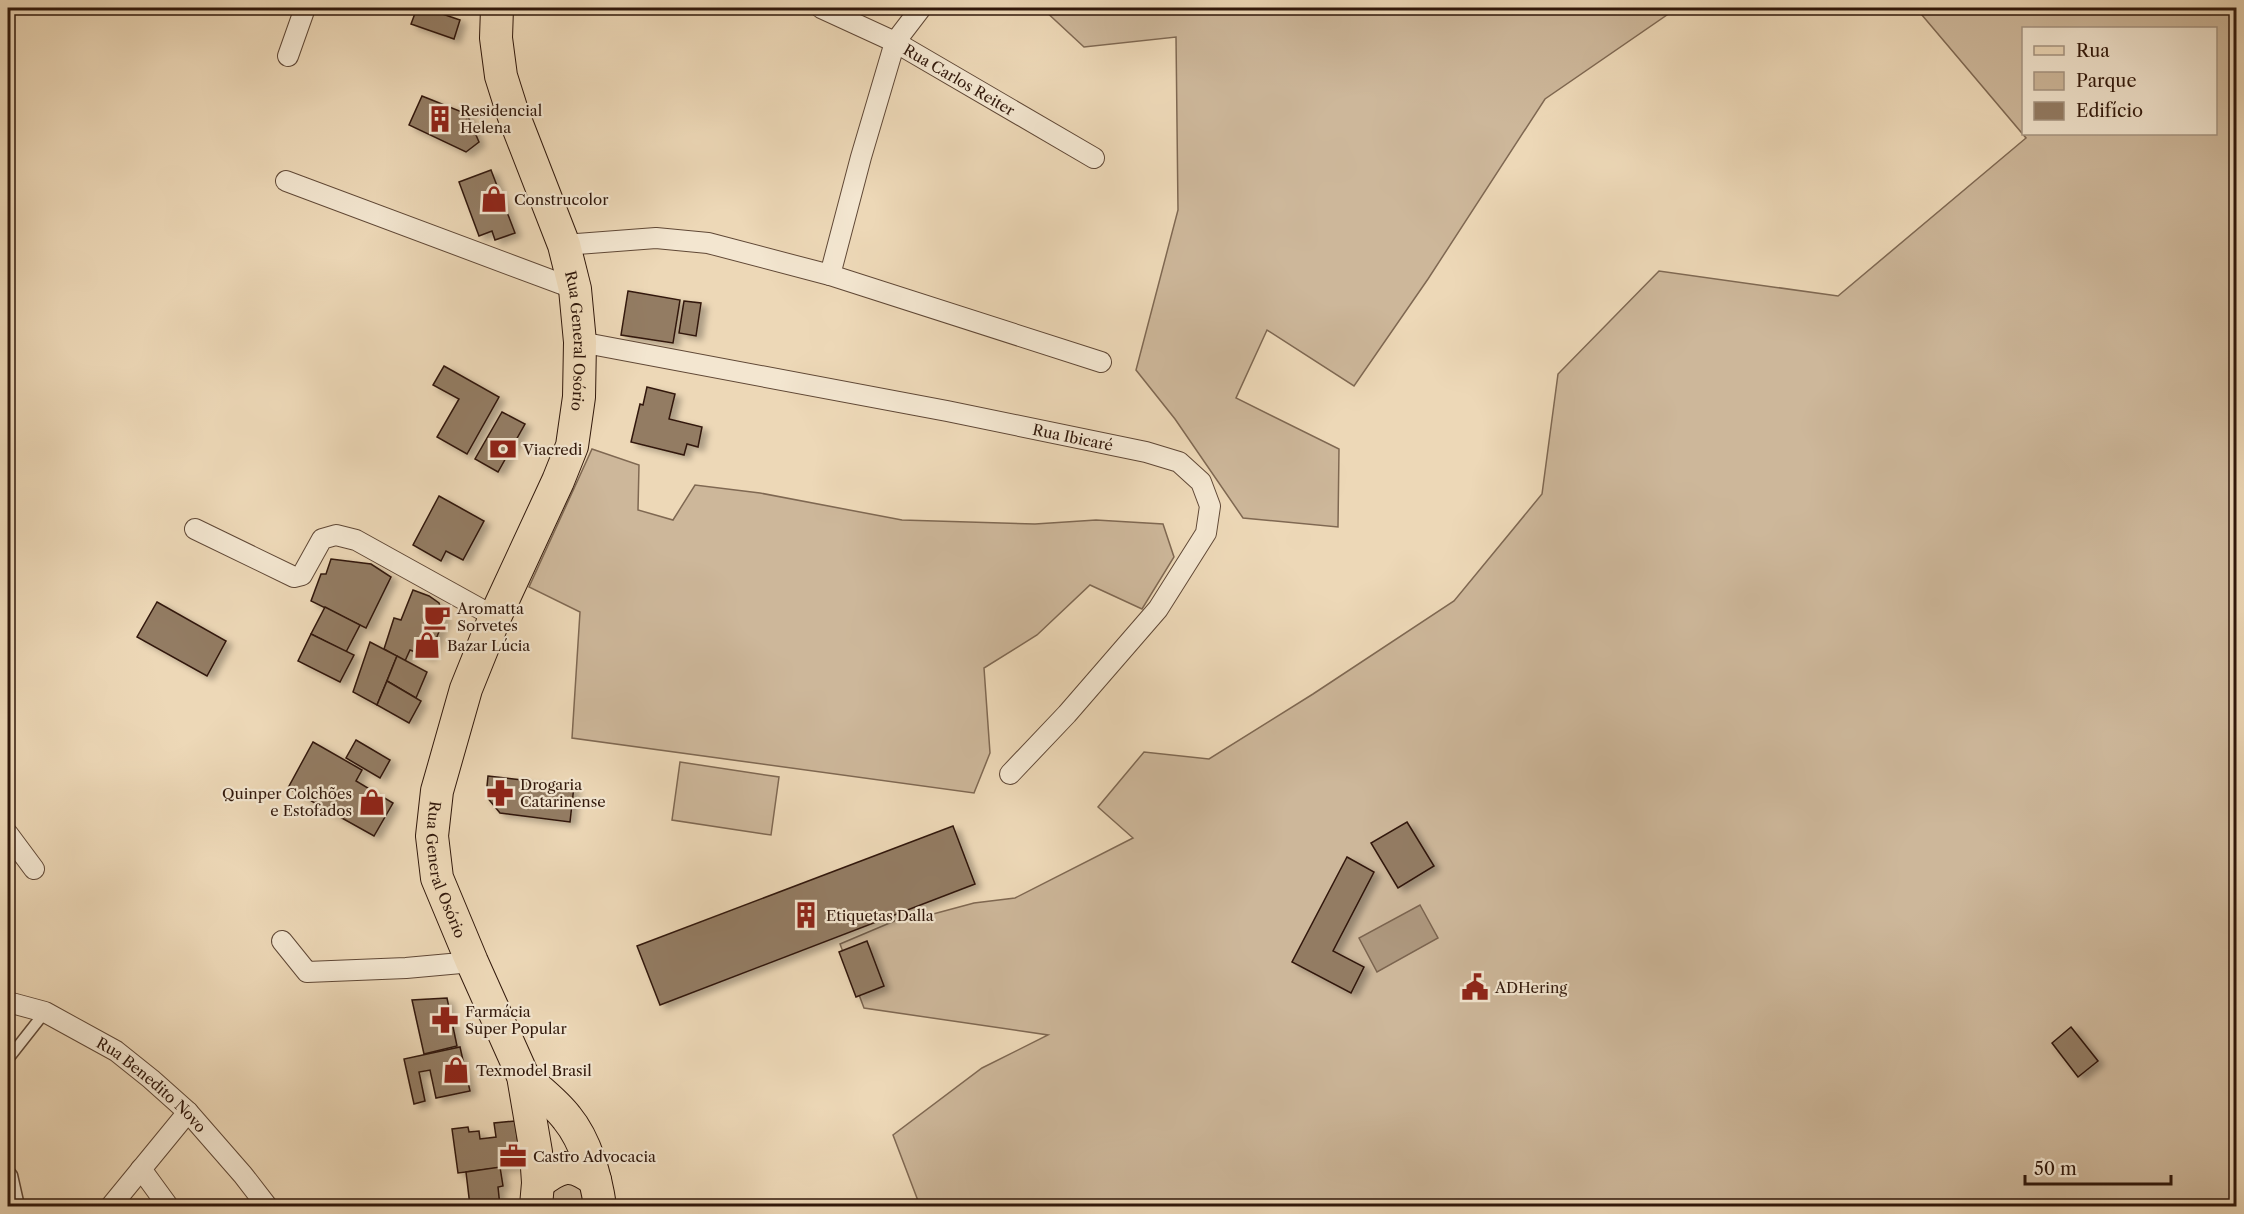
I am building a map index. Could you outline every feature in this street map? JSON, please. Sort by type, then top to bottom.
[{"type":"main road","name":"Rua General Osório","points":[[497,8],[496,38],[501,76],[513,114],[564,245],[575,289],[580,342],[579,397],[572,446],[495,617],[466,689],[436,791],[432,827],[437,878],[522,1076],[536,1152],[537,1195]]},
{"type":"main road","name":"Rua General Osório","points":[[522,1076],[569,1120],[581,1142],[597,1193]]},
{"type":"main road","points":[[537,1195],[551,1173],[571,1167],[581,1170],[597,1193]]},
{"type":"street","points":[[288,56],[305,8]]},
{"type":"street","name":"Rua Carlos Reiter","points":[[821,8],[896,42],[1094,158]]},
{"type":"street","points":[[830,275],[861,157],[896,42],[921,8]]},
{"type":"street","points":[[286,181],[575,289]]},
{"type":"street","points":[[564,245],[656,238],[708,243],[830,275],[1101,362]]},
{"type":"street","name":"Rua Ibicaré","points":[[580,342],[947,411],[1146,452],[1179,462],[1201,482],[1210,506],[1206,533],[1158,609],[1010,774]]},
{"type":"street","points":[[195,529],[294,577],[302,574],[322,539],[336,535],[346,537],[495,617]]},
{"type":"street","points":[[8,834],[34,869]]},
{"type":"street","points":[[282,941],[306,972],[406,968],[472,962]]},
{"type":"street","name":"Rua Benedito Novo","points":[[8,1002],[45,1012],[116,1051],[151,1078],[188,1112],[267,1206]]},
{"type":"street","points":[[111,1206],[188,1112]]},
{"type":"street","points":[[141,1169],[168,1206]]},
{"type":"lane","points":[[8,1059],[45,1012]]},
{"type":"lane","points":[[8,1170],[12,1175],[19,1206]]},
{"type":"green space","points":[[1042,8],[1677,8],[1545,99],[1428,279],[1354,386],[1267,330],[1236,398],[1339,449],[1338,527],[1243,518],[1175,419],[1136,370],[1178,210],[1176,37],[1084,47]]},
{"type":"green space","points":[[1916,8],[2236,8],[2236,1206],[920,1206],[893,1135],[982,1068],[1048,1035],[864,1008],[840,944],[899,919],[922,917],[974,903],[1015,898],[1133,838],[1098,807],[1144,752],[1209,759],[1454,601],[1542,494],[1558,374],[1659,271],[1838,296],[2026,138],[2023,135],[2217,135],[2217,27],[2022,27],[2022,133]]},
{"type":"green space","points":[[592,449],[639,465],[638,510],[673,520],[695,485],[760,493],[902,520],[1035,524],[1096,520],[1163,524],[1174,557],[1142,609],[1090,585],[1037,635],[984,668],[990,753],[974,793],[572,738],[580,612],[529,587]]},
{"type":"green space","points":[[680,762],[779,777],[771,835],[672,820]]},
{"type":"green space","points":[[566,1181],[584,1184],[589,1206],[551,1206],[554,1190]]},
{"type":"shaded area","points":[[1420,905],[1438,938],[1377,972],[1359,938]]},
{"type":"building","points":[[417,8],[425,8],[460,20],[454,39],[411,24]]},
{"type":"building","name":"Residencial Helena","points":[[422,96],[467,114],[479,142],[466,152],[409,125]]},
{"type":"building","points":[[491,170],[515,233],[495,240],[492,231],[479,236],[459,182]]},
{"type":"building","points":[[628,291],[680,300],[673,343],[621,335]]},
{"type":"building","points":[[684,301],[701,303],[696,336],[679,333]]},
{"type":"building","points":[[444,366],[499,397],[467,454],[437,437],[459,399],[433,385]]},
{"type":"building","points":[[647,387],[675,394],[669,419],[702,427],[698,447],[687,444],[684,455],[631,442],[640,404],[643,405]]},
{"type":"building","points":[[502,412],[525,424],[498,472],[475,459]]},
{"type":"building","points":[[439,496],[484,521],[463,560],[446,551],[441,561],[413,545]]},
{"type":"building","points":[[331,559],[371,564],[391,577],[366,628],[311,601],[321,574],[326,574]]},
{"type":"building","points":[[413,590],[439,603],[444,619],[429,657],[410,650],[405,661],[384,649],[394,618],[401,620]]},
{"type":"building","points":[[157,602],[226,641],[207,676],[137,637]]},
{"type":"building","points":[[325,607],[360,625],[346,652],[311,634]]},
{"type":"building","points":[[311,634],[354,655],[340,682],[298,661]]},
{"type":"building","points":[[370,642],[397,656],[377,705],[353,692]]},
{"type":"building","points":[[397,656],[427,672],[416,698],[387,681]]},
{"type":"building","points":[[387,681],[421,701],[409,723],[377,705]]},
{"type":"building","points":[[356,740],[390,760],[380,778],[346,758]]},
{"type":"building","points":[[313,742],[362,770],[356,781],[393,803],[374,836],[288,788]]},
{"type":"building","points":[[488,776],[574,786],[570,822],[500,813],[486,796]]},
{"type":"building","points":[[1407,822],[1434,866],[1398,888],[1371,843]]},
{"type":"building","name":"Etiquetas Dalla","points":[[953,826],[975,884],[660,1005],[637,946]]},
{"type":"building","points":[[1347,857],[1374,872],[1333,951],[1364,967],[1351,993],[1292,962]]},
{"type":"building","points":[[867,941],[884,986],[856,997],[839,952]]},
{"type":"building","points":[[447,998],[457,1046],[424,1054],[412,1000]]},
{"type":"building","points":[[2071,1027],[2098,1061],[2078,1077],[2052,1043]]},
{"type":"building","points":[[460,1047],[470,1091],[436,1098],[430,1070],[419,1072],[425,1101],[414,1104],[404,1059]]},
{"type":"building","points":[[515,1121],[521,1165],[458,1173],[452,1129],[468,1127],[469,1132],[479,1131],[480,1139],[496,1137],[494,1123]]},
{"type":"building","points":[[500,1167],[503,1186],[498,1187],[500,1206],[470,1206],[466,1172]]},
{"type":"place","name":"Residencial Helena","points":[[440,119]]},
{"type":"place","name":"Construcolor","points":[[494,199]]},
{"type":"place","name":"Viacredi","points":[[503,449]]},
{"type":"place","name":"Aromatta Sorvetes","points":[[437,617]]},
{"type":"place","name":"Bazar Lúcia","points":[[427,645]]},
{"type":"place","name":"Drogaria Catarinense","points":[[500,793]]},
{"type":"place","name":"Quinper Colchões e Estofados","points":[[372,802]]},
{"type":"place","name":"Etiquetas Dalla","points":[[806,915]]},
{"type":"place","name":"ADHering","points":[[1475,987]]},
{"type":"place","name":"Farmácia Super Popular","points":[[445,1020]]},
{"type":"place","name":"Texmodel Brasil","points":[[456,1070]]},
{"type":"place","name":"Castro Advocacia","points":[[513,1156]]}]
